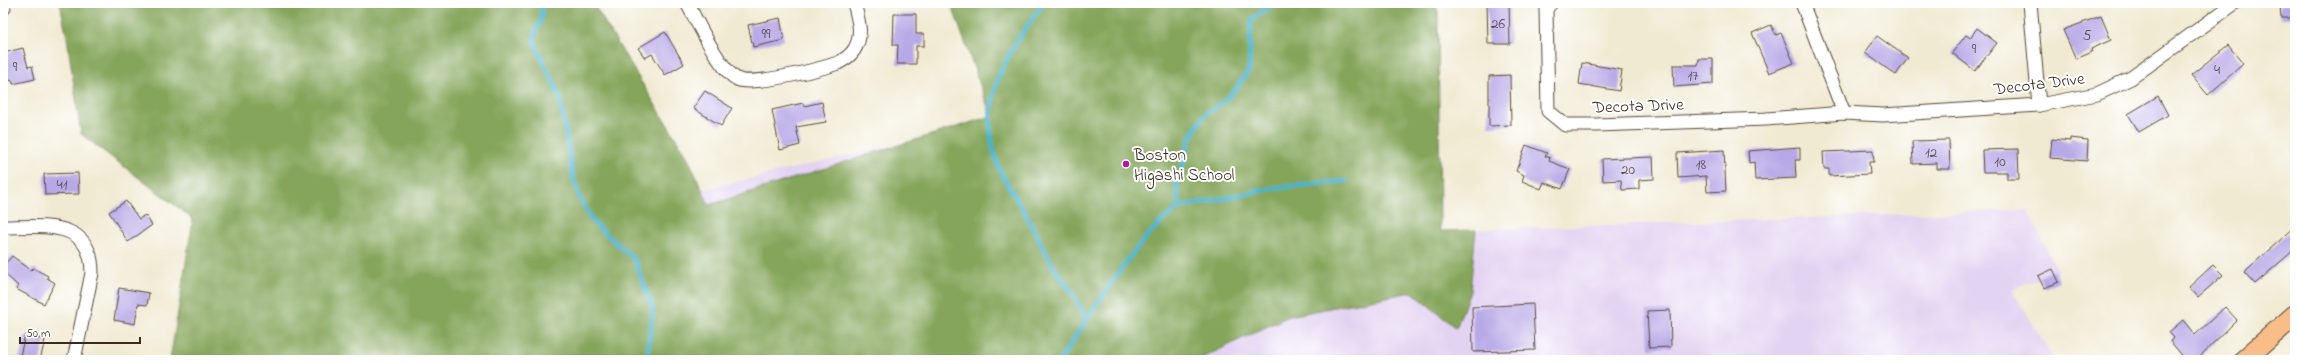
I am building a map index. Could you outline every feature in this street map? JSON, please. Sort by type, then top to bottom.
[{"type":"main road","points":[[2244,360],[2295,315]]},
{"type":"street","points":[[687,3],[725,68],[736,79],[750,82],[831,65],[849,56],[858,45],[860,30],[854,3]]},
{"type":"street","name":"Decota Drive","points":[[1551,3],[1546,9],[1548,111],[1565,125],[1766,119],[1844,114],[1883,115],[2039,105],[2097,94],[2131,78],[2235,3]]},
{"type":"street","points":[[1802,3],[1844,114]]},
{"type":"street","points":[[2030,3],[2039,105]]},
{"type":"street","points":[[3,227],[42,227],[68,230],[82,240],[87,247],[91,259],[92,273],[74,360]]},
{"type":"shaded area","name":"Boston Higashi School","points":[[951,3],[1438,3],[1441,231],[2028,210],[2058,272],[2012,289],[2054,360],[327,360],[332,276],[898,144],[991,116]]},
{"type":"green space","name":"Boston Higashi School","points":[[60,3],[593,3],[688,158],[709,205],[991,116],[951,3],[1435,3],[1438,12],[1440,231],[1476,230],[1470,292],[1456,328],[1412,292],[1289,316],[1198,360],[170,360],[193,219],[81,134],[67,38]]},
{"type":"building","points":[[1487,3],[1509,3],[1510,44],[1488,44]]},
{"type":"building","points":[[2295,4],[2295,18],[2281,18],[2280,5]]},
{"type":"building","points":[[894,14],[916,14],[916,34],[924,34],[924,46],[916,46],[916,64],[897,64],[898,45],[893,45]]},
{"type":"building","points":[[2101,16],[2111,40],[2091,49],[2092,52],[2076,59],[2063,30]]},
{"type":"building","points":[[780,18],[784,40],[753,47],[748,25]]},
{"type":"building","points":[[1771,25],[1776,35],[1781,33],[1794,63],[1769,73],[1752,33]]},
{"type":"building","points":[[1977,28],[1997,43],[1975,71],[1952,53],[1966,35],[1970,38]]},
{"type":"building","points":[[665,32],[684,64],[665,75],[652,54],[645,58],[638,48]]},
{"type":"building","points":[[1877,36],[1908,58],[1896,75],[1865,53]]},
{"type":"building","points":[[2228,45],[2243,64],[2208,95],[2191,75]]},
{"type":"building","points":[[23,48],[28,67],[32,66],[35,79],[13,84],[12,80],[3,82],[3,53]]},
{"type":"building","points":[[1699,59],[1713,59],[1713,84],[1674,87],[1673,65],[1698,65]]},
{"type":"building","points":[[1582,63],[1622,70],[1619,91],[1579,84]]},
{"type":"building","points":[[1510,75],[1511,125],[1489,126],[1489,76]]},
{"type":"building","points":[[705,91],[732,108],[721,126],[693,108]]},
{"type":"building","points":[[2158,96],[2168,115],[2139,132],[2128,114]]},
{"type":"building","points":[[822,102],[826,122],[796,127],[800,145],[780,150],[772,110],[803,103],[804,106]]},
{"type":"building","points":[[2070,138],[2088,140],[2087,161],[2050,158],[2052,139],[2070,141]]},
{"type":"building","points":[[1949,140],[1950,169],[1937,169],[1937,163],[1913,164],[1912,141]]},
{"type":"building","points":[[1526,145],[1547,153],[1545,156],[1550,158],[1549,161],[1570,169],[1562,189],[1544,182],[1541,189],[1522,181],[1524,175],[1516,171]]},
{"type":"building","points":[[1800,147],[1800,160],[1795,160],[1796,178],[1755,180],[1754,162],[1749,163],[1748,151]]},
{"type":"building","points":[[2018,149],[2019,179],[2007,179],[2007,172],[1983,172],[1982,150]]},
{"type":"building","points":[[1724,150],[1726,191],[1707,192],[1706,176],[1678,178],[1677,153]]},
{"type":"building","points":[[1873,150],[1874,162],[1869,162],[1870,174],[1829,176],[1829,169],[1824,169],[1823,152]]},
{"type":"building","points":[[1653,157],[1654,179],[1639,180],[1639,189],[1622,190],[1621,180],[1603,181],[1602,159]]},
{"type":"building","points":[[78,173],[79,194],[45,195],[44,174]]},
{"type":"building","points":[[126,201],[139,219],[145,215],[152,225],[128,242],[109,212]]},
{"type":"building","points":[[2295,227],[2295,249],[2255,284],[2244,272]]},
{"type":"building","points":[[12,256],[31,270],[33,268],[48,276],[47,278],[55,283],[44,304],[16,289],[18,286],[3,272],[3,266]]},
{"type":"building","points":[[2213,265],[2223,275],[2198,297],[2189,287]]},
{"type":"building","points":[[2053,269],[2059,282],[2044,288],[2038,276]]},
{"type":"building","points":[[119,288],[149,293],[147,305],[138,304],[135,324],[114,320]]},
{"type":"building","points":[[1533,304],[1535,350],[1473,352],[1472,307]]},
{"type":"building","points":[[2225,307],[2237,320],[2196,360],[2186,360],[2170,341],[2174,338],[2169,332],[2183,320],[2195,335]]},
{"type":"building","points":[[1670,310],[1671,347],[1649,348],[1647,311]]},
{"type":"building","points":[[25,335],[45,340],[40,360],[19,360]]},
{"type":"waterway","points":[[542,3],[541,21],[536,31],[534,43],[560,99],[573,177],[579,196],[593,222],[634,259],[653,309],[647,360]]},
{"type":"waterway","points":[[1044,3],[1017,41],[1006,60],[992,100],[990,121],[992,144],[999,168],[1052,264],[1075,298],[1086,321],[1060,360]]},
{"type":"waterway","points":[[1086,321],[1139,245],[1179,207],[1176,180],[1181,172],[1189,141],[1204,115],[1223,102],[1236,89],[1249,70],[1251,20],[1271,6],[1282,3]]},
{"type":"waterway","points":[[1179,207],[1275,188],[1346,181]]},
{"type":"place","name":"Boston Higashi School","points":[[1126,164]]}]
